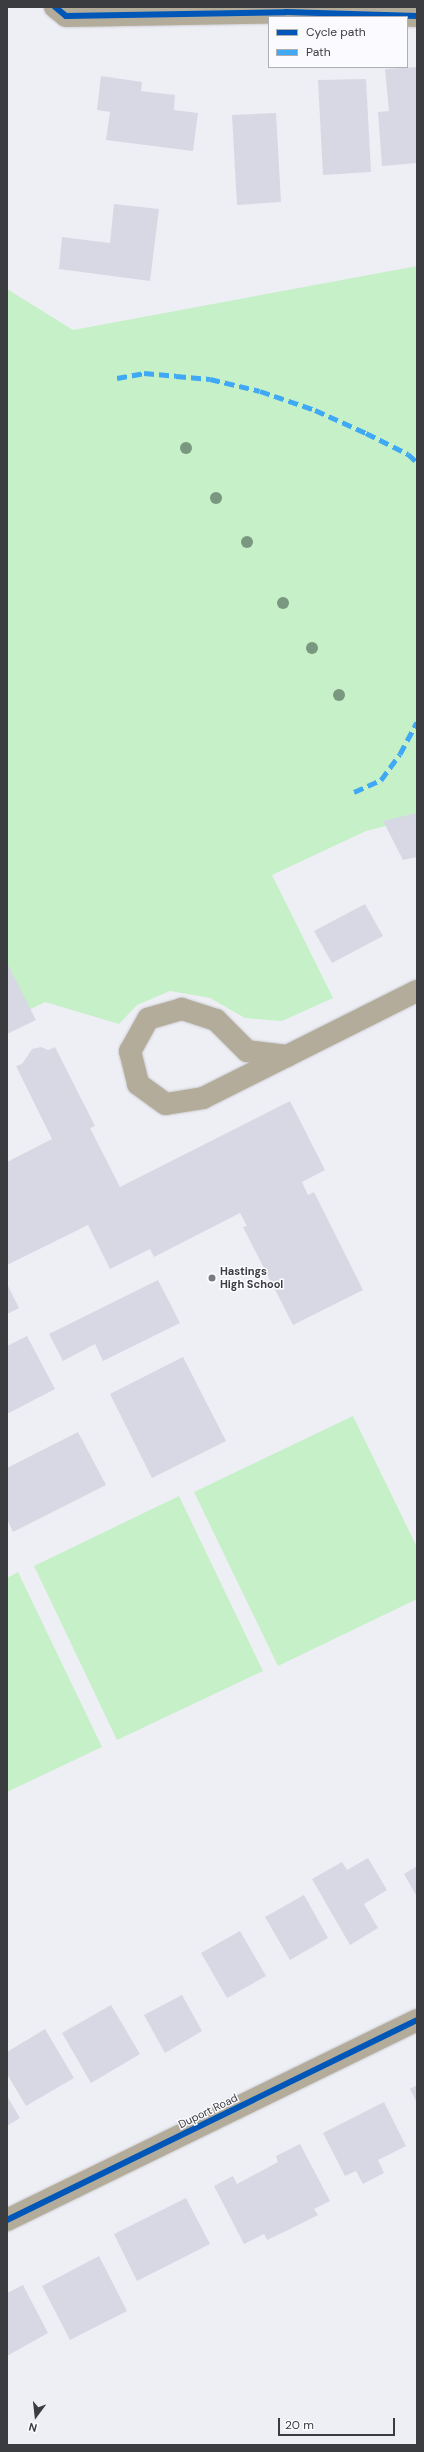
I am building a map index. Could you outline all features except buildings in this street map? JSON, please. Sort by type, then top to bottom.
[{"type":"street","points":[[55,7],[66,16],[286,12],[417,16]]},
{"type":"street","points":[[287,1056],[247,1051],[216,1020],[182,1010],[148,1019],[130,1051],[138,1084],[166,1104],[202,1098],[287,1056],[417,991]]},
{"type":"street","name":"Duport Road","points":[[7,2220],[417,2020]]},
{"type":"green space","points":[[417,266],[417,818],[366,831],[272,875],[333,998],[282,1021],[245,1018],[210,998],[170,991],[137,1005],[119,1024],[45,1002],[7,1021],[7,289],[73,330]]},
{"type":"green space","points":[[353,1416],[417,1547],[417,1599],[278,1666],[194,1492]]},
{"type":"green space","points":[[179,1496],[263,1671],[117,1740],[34,1566]]},
{"type":"green space","points":[[18,1572],[102,1747],[7,1792],[7,1578]]},
{"type":"marked path","points":[[117,378],[144,373],[210,379],[260,391],[315,410],[366,433],[408,454],[417,462]]},
{"type":"marked path","points":[[354,792],[381,780],[400,754],[417,722]]},
{"type":"cycle path","points":[[55,7],[66,16],[286,12],[417,16]]},
{"type":"cycle path","points":[[7,2220],[417,2020]]},
{"type":"place","name":"Hastings High School","points":[[212,1278]]}]
